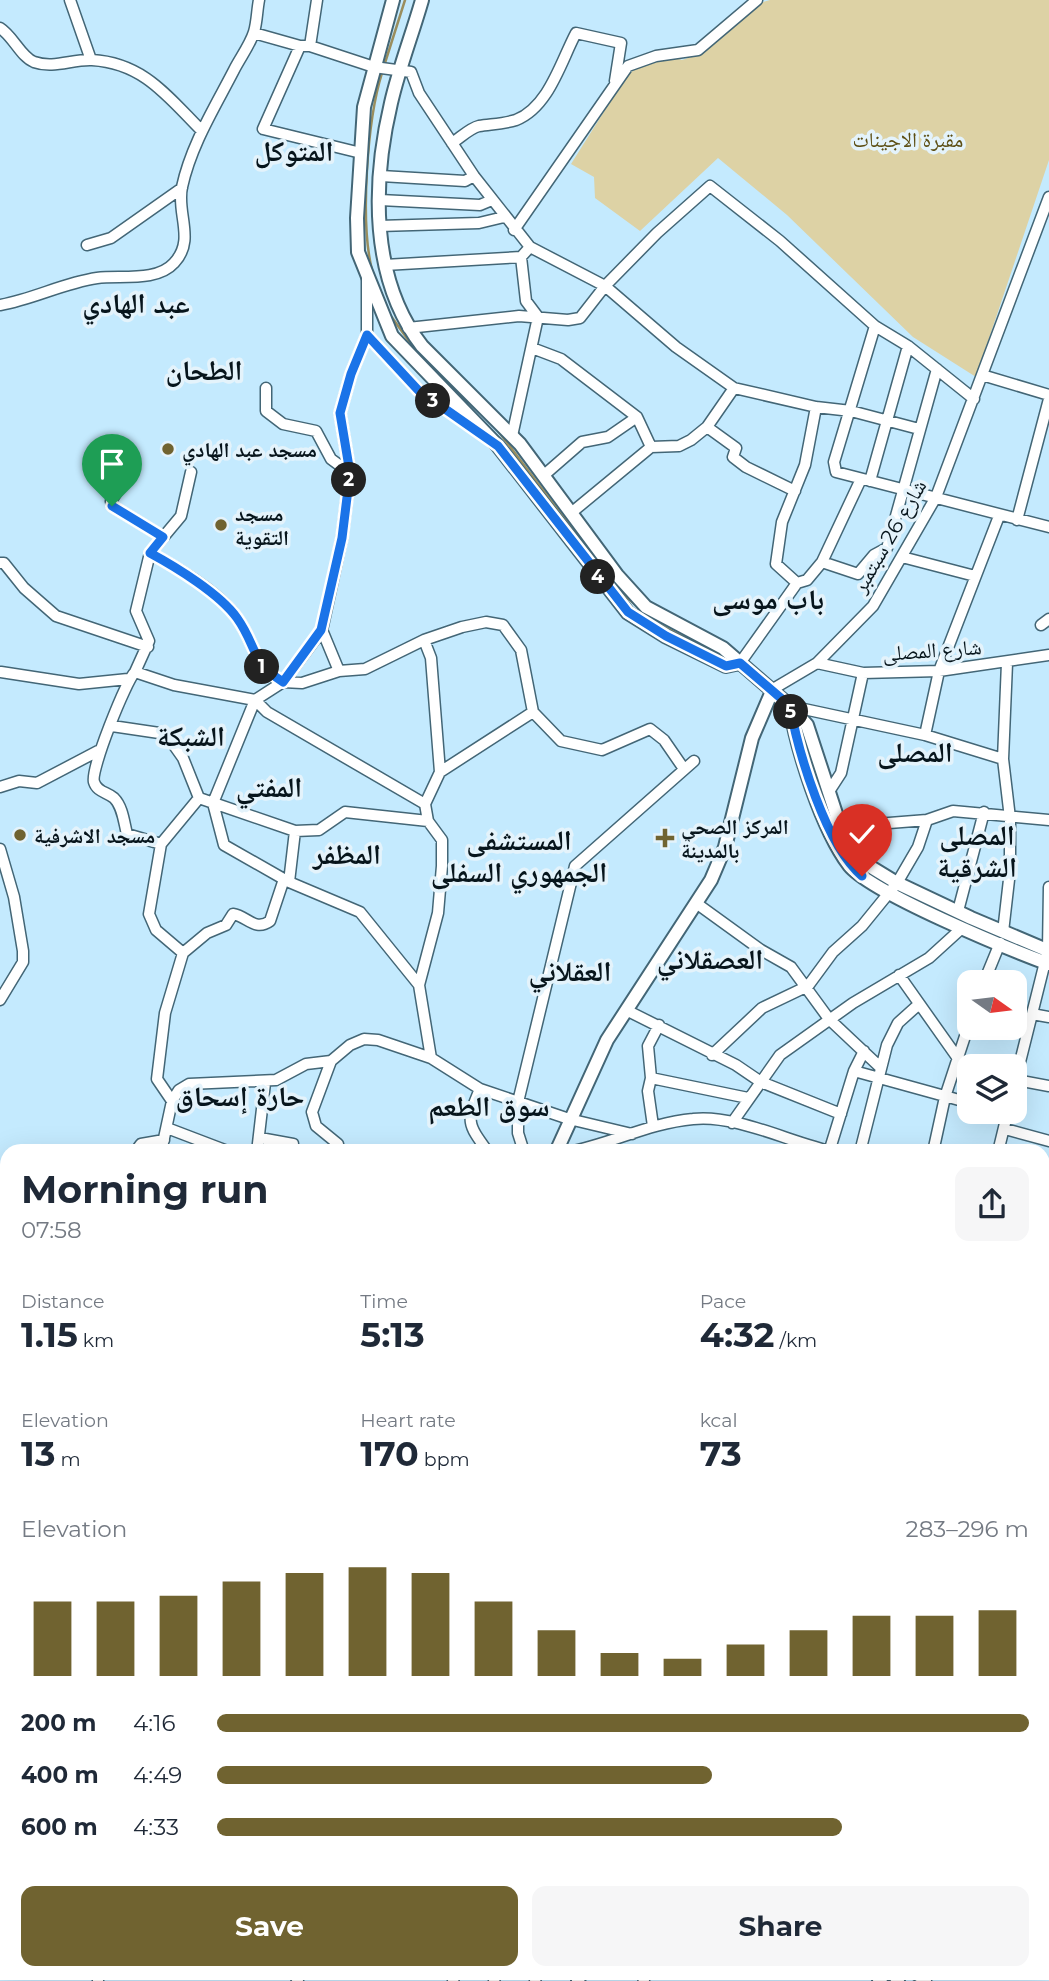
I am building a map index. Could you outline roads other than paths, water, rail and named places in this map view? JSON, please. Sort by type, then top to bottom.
[{"type":"main road","points":[[393,0],[365,107],[358,252],[392,336],[498,446],[628,612],[666,636],[726,666],[740,663]]},
{"type":"main road","points":[[422,0],[391,106],[381,176],[379,226],[385,265],[408,328],[422,346],[512,436],[617,575],[646,607],[723,648],[773,690],[807,725],[842,832],[861,861],[893,887],[958,911],[1001,937],[1048,957]]},
{"type":"main road","points":[[498,446],[512,436]]},
{"type":"main road","points":[[559,1144],[607,1040],[711,880],[725,847],[752,738],[773,690]]},
{"type":"main road","points":[[790,706],[793,726],[825,825],[850,866],[893,887],[962,928],[1001,937]]},
{"type":"street","points":[[70,0],[92,60]]},
{"type":"street","points":[[317,0],[305,46],[263,129],[361,153]]},
{"type":"street","points":[[514,230],[628,66],[641,60],[698,50],[757,0]]},
{"type":"street","points":[[0,305],[25,301],[69,284],[156,273],[173,265],[183,252],[186,236],[182,188],[202,131],[254,33],[258,2]]},
{"type":"street","points":[[0,28],[8,33],[31,61],[52,65],[92,60],[134,68],[202,131]]},
{"type":"street","points":[[254,33],[374,67],[411,72],[419,93],[474,176],[530,247],[604,286],[676,347],[734,388],[816,407],[888,419],[919,429]]},
{"type":"street","points":[[452,143],[477,126],[496,126],[519,119],[533,109],[548,90],[576,33],[621,43],[614,85]]},
{"type":"street","points":[[381,176],[465,181],[474,176]]},
{"type":"street","points":[[408,328],[538,317],[568,320],[580,318],[604,286],[710,186],[780,241],[876,326],[908,346],[974,399]]},
{"type":"street","points":[[88,245],[97,245],[111,238],[182,188]]},
{"type":"street","points":[[380,200],[480,205],[492,200]]},
{"type":"street","name":"شارع 26 سبتمبر","points":[[773,690],[817,663],[873,606],[936,497],[1048,204]]},
{"type":"street","points":[[379,226],[479,223],[504,217]]},
{"type":"street","points":[[385,265],[521,257],[530,247]]},
{"type":"street","points":[[512,436],[538,317],[526,300],[521,257]]},
{"type":"street","points":[[367,275],[367,335],[351,374],[340,413],[350,473],[342,538],[321,630],[283,682],[255,700],[213,803],[224,845],[287,881],[360,912],[419,985]]},
{"type":"street","points":[[876,326],[834,462],[836,472],[1049,527]]},
{"type":"street","points":[[367,335],[418,390],[498,446]]},
{"type":"street","points":[[740,663],[797,583],[807,580],[821,562],[866,480],[888,419],[908,346]]},
{"type":"street","points":[[532,348],[561,359],[637,417],[651,447]]},
{"type":"street","points":[[821,562],[858,574],[874,555],[887,548],[937,369]]},
{"type":"street","points":[[982,376],[1049,397],[1017,520]]},
{"type":"street","points":[[266,388],[267,411],[283,424],[316,431],[331,459],[350,473]]},
{"type":"street","points":[[571,513],[651,447],[679,446],[707,427],[734,388]]},
{"type":"street","points":[[797,583],[776,564],[782,522],[805,465],[816,407]]},
{"type":"street","points":[[543,476],[582,442],[608,438],[637,417]]},
{"type":"street","points":[[707,427],[736,447],[733,457],[746,467],[794,491]]},
{"type":"street","points":[[131,471],[111,501],[112,506],[163,537]]},
{"type":"street","points":[[161,844],[127,834],[123,814],[115,799],[97,789],[92,779],[98,751],[112,726],[131,675],[148,647],[147,634],[136,611],[150,553],[181,516],[191,472]]},
{"type":"street","points":[[925,735],[939,671],[999,516]]},
{"type":"street","points":[[150,553],[187,573],[237,617],[264,670],[283,682],[302,683],[339,671],[365,669],[424,640],[486,622],[503,625],[521,650],[533,712],[561,741],[602,750],[650,729],[664,740],[684,769]]},
{"type":"street","points":[[902,557],[975,576]]},
{"type":"street","points":[[0,563],[4,563],[24,588],[56,616],[148,647]]},
{"type":"street","points":[[321,630],[339,671]]},
{"type":"street","points":[[424,640],[430,658],[440,772],[425,804],[428,821],[442,840],[438,913],[419,985],[431,1058]]},
{"type":"street","name":"شارع المصلى","points":[[817,663],[863,673],[939,671],[1049,655]]},
{"type":"street","points":[[989,970],[1001,937],[1010,871],[1010,818],[1003,759],[1007,663]]},
{"type":"street","points":[[1,671],[79,684],[131,675],[255,700],[267,712],[425,804]]},
{"type":"street","points":[[830,790],[841,773],[855,720],[863,673]]},
{"type":"street","points":[[790,706],[925,735],[1003,759]]},
{"type":"street","points":[[440,772],[533,712]]},
{"type":"street","points":[[112,726],[166,734],[183,758],[199,798],[295,831],[319,830],[345,812],[428,821]]},
{"type":"street","points":[[0,787],[19,781],[37,783],[98,751]]},
{"type":"street","points":[[521,1144],[518,1133],[518,1102],[575,866],[694,761]]},
{"type":"street","points":[[183,953],[156,930],[149,914],[161,844],[199,798]]},
{"type":"street","points":[[842,832],[863,825],[927,820],[953,811],[1049,820]]},
{"type":"street","points":[[958,911],[984,812]]},
{"type":"street","points":[[712,1055],[762,1008],[808,986],[833,952],[862,926],[893,887],[918,847],[927,820]]},
{"type":"street","points":[[172,1101],[157,1079],[165,1013],[183,953],[207,933],[226,925],[233,914],[253,924],[265,925],[270,921],[287,881],[295,831]]},
{"type":"street","points":[[0,849],[14,897],[23,951],[23,962],[0,1000]]},
{"type":"street","points":[[1022,1054],[1048,957],[1049,887]]},
{"type":"street","points":[[696,903],[761,950],[790,967],[808,986],[829,1019],[864,1051],[880,1073]]},
{"type":"street","points":[[732,1123],[780,1055],[829,1019],[929,958],[962,928]]},
{"type":"street","points":[[899,975],[957,1057],[935,1144]]},
{"type":"street","points":[[862,1144],[887,1045],[898,1023],[918,1005]]},
{"type":"street","points":[[626,1010],[736,1065],[761,1082],[841,1114]]},
{"type":"street","points":[[1027,1018],[1049,1017]]},
{"type":"street","points":[[653,1126],[648,1091],[648,1046],[659,1025]]},
{"type":"street","points":[[338,1144],[316,1126],[312,1112],[331,1061],[350,1045],[365,1039],[378,1040],[431,1058],[480,1088],[518,1102],[569,1119],[632,1135]]},
{"type":"street","points":[[833,1144],[854,1071],[864,1051]]},
{"type":"street","points":[[163,1144],[172,1101],[179,1090],[189,1084],[265,1083],[287,1076],[306,1064],[331,1061]]},
{"type":"street","points":[[854,1071],[880,1073],[957,1099]]},
{"type":"street","points":[[650,1078],[748,1098]]},
{"type":"street","points":[[259,1144],[265,1083]]},
{"type":"street","points":[[1027,1083],[1049,1086]]},
{"type":"street","points":[[480,1088],[468,1117],[470,1128],[482,1144]]},
{"type":"street","points":[[605,1144],[653,1126],[696,1118],[732,1123],[806,1144]]},
{"type":"street","points":[[1000,1144],[1006,1124]]},
{"type":"street","points":[[167,1128],[209,1144]]},
{"type":"street","points":[[1005,1129],[1049,1141]]},
{"type":"street","points":[[260,1138],[293,1144]]},
{"type":"street","points":[[141,1144],[164,1140]]},
{"type":"waterway","points":[[384,66],[405,0]]},
{"type":"waterway","points":[[372,270],[366,226],[367,172],[372,117],[382,73]]},
{"type":"waterway","points":[[388,312],[419,355]]},
{"type":"waterway","points":[[433,370],[463,395]]},
{"type":"waterway","points":[[499,432],[618,590],[657,623],[722,657]]},
{"type":"waterway","points":[[773,699],[787,715]]},
{"type":"waterway","points":[[809,761],[828,814]]},
{"type":"waterway","points":[[930,907],[994,936]]},
{"type":"place","name":"مسجد عبد الهادي","points":[[168,449]]},
{"type":"place","name":"مسجد التقوية","points":[[221,525]]},
{"type":"place","name":"مسجد الاشرفية","points":[[20,835]]},
{"type":"place","name":"المركز الصحي بالمدينة","points":[[665,838]]},
{"type":"district","name":"المتوكل","points":[[294,151]]},
{"type":"district","name":"عبد الهادي","points":[[136,303]]},
{"type":"district","name":"الطحان","points":[[204,370]]},
{"type":"district","name":"باب موسى","points":[[768,599]]},
{"type":"district","name":"الشبكة","points":[[191,736]]},
{"type":"district","name":"المصلى","points":[[915,752]]},
{"type":"district","name":"المفتي","points":[[269,787]]},
{"type":"district","name":"المصلى الشرقية","points":[[977,851]]},
{"type":"district","name":"المظفر","points":[[347,854]]},
{"type":"district","name":"المستشفى الجمهوري السفلى","points":[[519,856]]},
{"type":"district","name":"العصقلاني","points":[[710,959]]},
{"type":"district","name":"العقلاني","points":[[570,971]]},
{"type":"district","name":"حارة إسحاق","points":[[240,1096]]},
{"type":"district","name":"سوق الطعم","points":[[489,1106]]},
{"type":"park label","name":"مقبرة الاجينات","points":[[908,139]]}]
